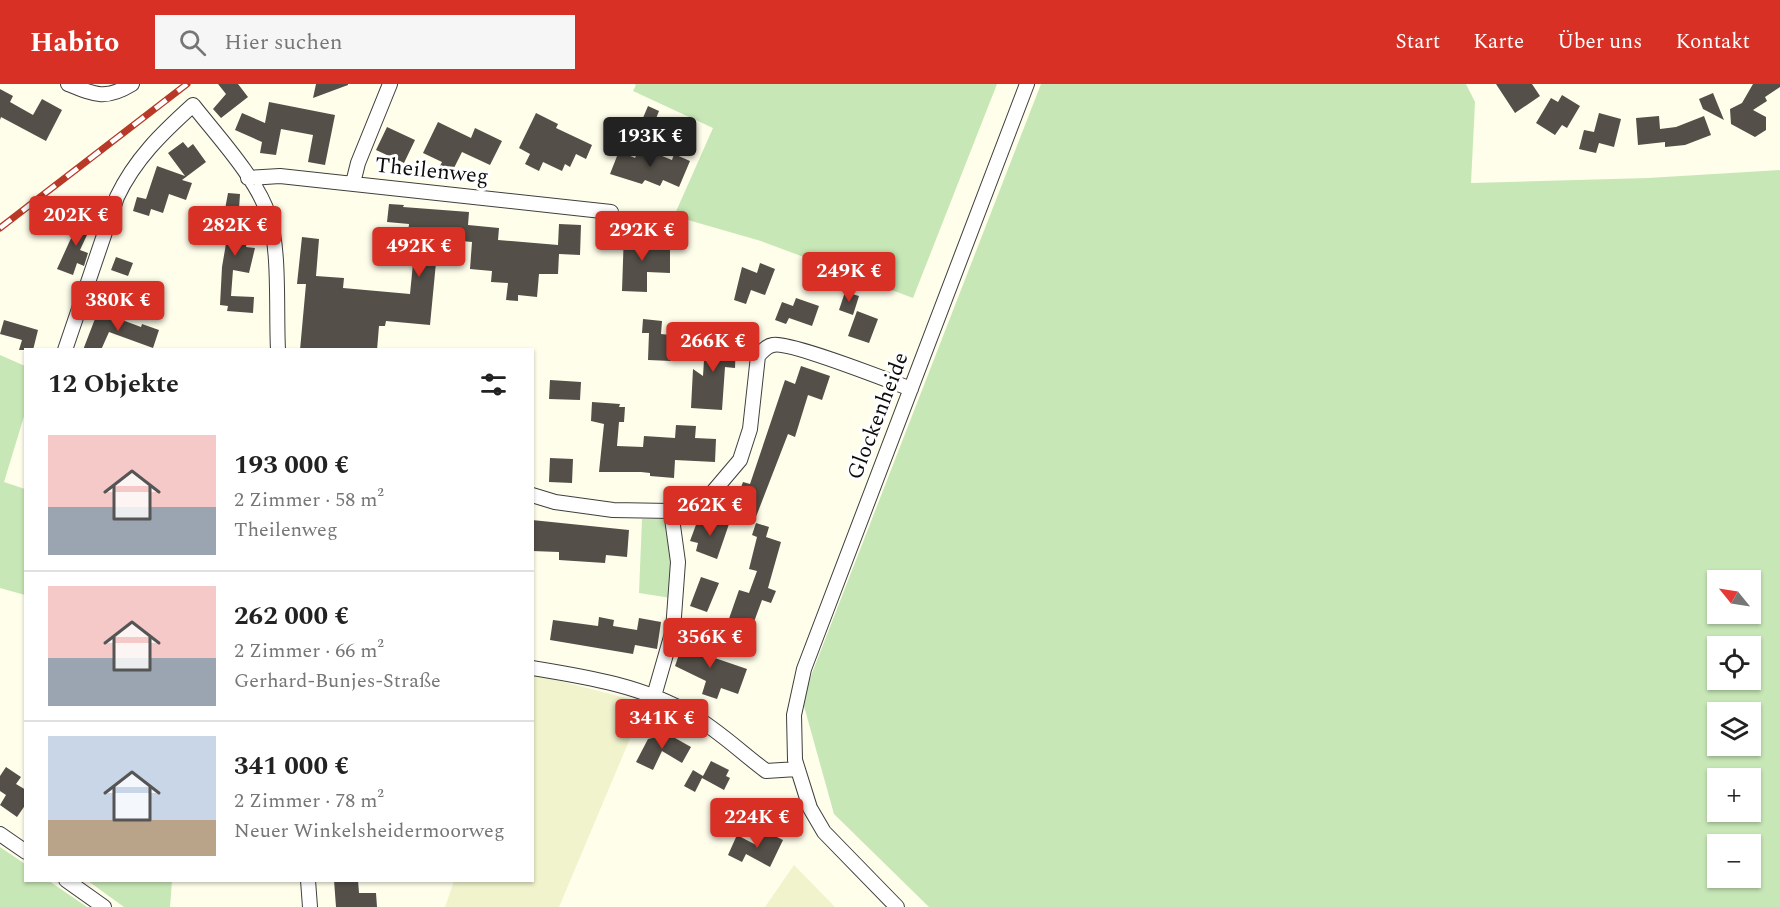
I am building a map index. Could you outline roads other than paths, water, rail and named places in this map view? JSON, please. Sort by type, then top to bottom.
[{"type":"street","points":[[68,84],[95,95],[116,94],[132,84]]},
{"type":"street","points":[[353,183],[358,163],[390,84]]},
{"type":"street","name":"Glockenheide","points":[[897,907],[824,832],[810,808],[797,769],[794,715],[804,669],[1027,84]]},
{"type":"street","points":[[66,348],[117,197],[126,178],[159,136],[193,105],[248,178],[269,216],[274,248],[278,348]]},
{"type":"street","name":"Theilenweg","points":[[248,178],[280,176],[611,212]]},
{"type":"street","points":[[534,496],[555,502],[613,510],[671,511],[712,493],[740,460],[750,429],[758,356],[765,348],[774,344],[785,345],[911,388]]},
{"type":"street","points":[[654,696],[673,630],[678,562],[671,511]]},
{"type":"street","points":[[534,668],[592,678],[654,696],[693,715],[766,771],[797,769]]},
{"type":"street","points":[[0,834],[24,851]]},
{"type":"street","points":[[69,882],[104,907]]},
{"type":"street","points":[[309,882],[310,907]]},
{"type":"railway","points":[[0,228],[187,84]]}]
